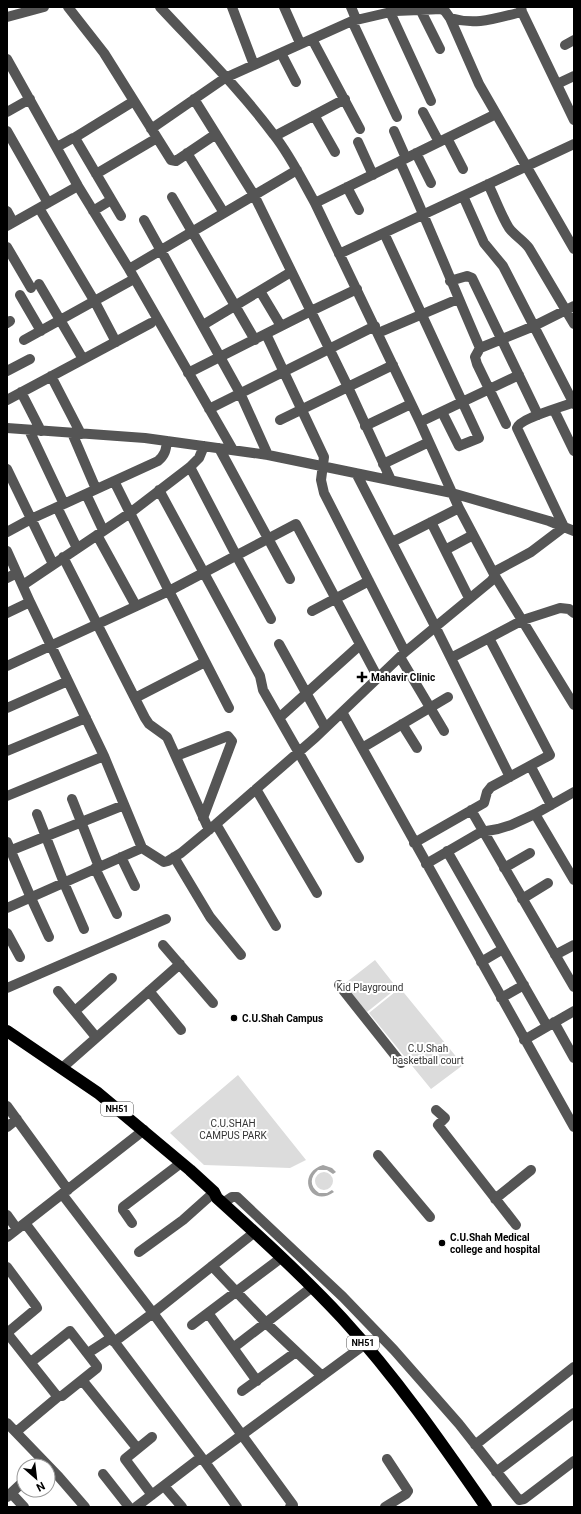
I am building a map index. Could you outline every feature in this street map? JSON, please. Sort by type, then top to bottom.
[{"type":"highway","name":"NH51","points":[[7,1031],[98,1093],[177,1166],[255,1232],[282,1258],[342,1318],[417,1409],[486,1507]]},
{"type":"highway","name":"NH51","points":[[7,1040],[88,1094],[142,1133],[190,1170],[214,1192],[217,1199]]},
{"type":"street","points":[[11,11],[44,7]]},
{"type":"street","points":[[68,7],[104,53],[172,161],[176,161],[216,134]]},
{"type":"street","points":[[160,7],[226,78],[275,136],[297,170],[315,203],[357,290],[459,508],[494,574],[574,705]]},
{"type":"street","points":[[232,7],[254,65]]},
{"type":"street","points":[[284,7],[300,43]]},
{"type":"street","points":[[351,7],[354,20],[397,117]]},
{"type":"street","points":[[151,129],[226,78],[300,43],[354,20],[393,10],[420,8],[441,9],[460,21],[474,22],[521,10],[574,120]]},
{"type":"street","points":[[420,8],[440,49]]},
{"type":"street","points":[[393,10],[431,101]]},
{"type":"street","points":[[446,12],[474,75],[574,250]]},
{"type":"street","points":[[312,39],[360,129]]},
{"type":"street","points":[[281,53],[296,82]]},
{"type":"street","points":[[7,60],[78,186],[129,269],[233,450]]},
{"type":"street","points":[[557,84],[574,76]]},
{"type":"street","points":[[7,112],[30,99]]},
{"type":"street","points":[[194,99],[254,195],[391,480]]},
{"type":"street","points":[[275,136],[345,99]]},
{"type":"street","points":[[57,147],[134,101]]},
{"type":"street","points":[[423,112],[463,169]]},
{"type":"street","points":[[315,203],[496,114]]},
{"type":"street","points":[[314,115],[335,152]]},
{"type":"street","points":[[7,131],[43,206],[116,342]]},
{"type":"street","points":[[394,131],[403,160],[450,281],[480,348]]},
{"type":"street","points":[[74,138],[121,216]]},
{"type":"street","points":[[96,174],[157,138]]},
{"type":"street","points":[[358,142],[373,174]]},
{"type":"street","points":[[339,254],[574,144]]},
{"type":"street","points":[[187,153],[224,213]]},
{"type":"street","points":[[416,153],[431,183]]},
{"type":"street","points":[[129,269],[297,170]]},
{"type":"street","points":[[488,184],[508,226],[513,233],[524,241],[570,308],[574,324]]},
{"type":"street","points":[[7,211],[10,224],[78,186]]},
{"type":"street","points":[[347,187],[359,210]]},
{"type":"street","points":[[463,196],[484,243],[503,266],[574,403],[538,415],[519,424],[517,428],[569,529]]},
{"type":"street","points":[[172,197],[255,340]]},
{"type":"street","points":[[93,211],[111,200]]},
{"type":"street","points":[[144,220],[240,393],[268,455]]},
{"type":"street","points":[[384,234],[479,436],[478,438],[467,444],[461,446],[459,445],[442,412]]},
{"type":"street","points":[[7,247],[61,321],[83,359]]},
{"type":"street","points":[[203,325],[291,272]]},
{"type":"street","points":[[450,281],[467,276],[472,278],[538,415]]},
{"type":"street","points":[[24,340],[61,321],[134,279]]},
{"type":"street","points":[[188,373],[311,311],[357,290]]},
{"type":"street","points":[[260,291],[281,326]]},
{"type":"street","points":[[20,295],[41,331]]},
{"type":"street","points":[[209,409],[329,349],[376,330],[421,315],[458,299]]},
{"type":"street","points":[[506,424],[476,360],[476,353],[480,348],[501,338],[534,326],[570,308]]},
{"type":"street","points":[[7,400],[151,323]]},
{"type":"street","points":[[266,334],[324,457],[321,480],[324,493],[369,581],[403,655],[430,708],[444,731]]},
{"type":"street","points":[[7,371],[30,359]]},
{"type":"street","points":[[280,420],[393,366]]},
{"type":"street","points":[[420,422],[519,375]]},
{"type":"street","points":[[51,376],[76,433],[96,489]]},
{"type":"street","points":[[22,392],[41,431]]},
{"type":"street","points":[[366,426],[411,404]]},
{"type":"street","points":[[554,410],[574,451]]},
{"type":"street","points":[[7,428],[167,441],[268,455],[452,493],[569,529]]},
{"type":"street","points":[[29,430],[77,548]]},
{"type":"street","points":[[7,532],[31,519],[158,461],[163,457],[167,441]]},
{"type":"street","points":[[383,464],[429,442]]},
{"type":"street","points":[[22,585],[130,513],[190,467],[199,458],[204,446]]},
{"type":"street","points":[[219,448],[290,579]]},
{"type":"street","points":[[190,467],[236,555],[272,619]]},
{"type":"street","points":[[7,469],[53,564]]},
{"type":"street","points":[[356,473],[436,628],[510,777]]},
{"type":"street","points":[[114,481],[229,708]]},
{"type":"street","points":[[159,490],[260,676],[263,690],[359,858]]},
{"type":"street","points":[[86,494],[100,532],[136,606]]},
{"type":"street","points":[[392,542],[459,508]]},
{"type":"street","points":[[430,522],[469,598]]},
{"type":"street","points":[[7,666],[169,591],[294,524],[298,525],[378,678]]},
{"type":"street","points":[[7,551],[104,756],[142,848],[164,862],[174,857],[212,827],[299,752],[403,655],[491,581],[494,574],[569,529]]},
{"type":"street","points":[[445,550],[473,535]]},
{"type":"street","points":[[63,557],[147,721],[167,737],[204,818],[212,827],[276,926]]},
{"type":"street","points":[[7,578],[17,573]]},
{"type":"street","points":[[312,611],[369,581]]},
{"type":"street","points":[[7,613],[30,602]]},
{"type":"street","points":[[451,658],[523,620],[560,608],[569,609],[574,613]]},
{"type":"street","points":[[414,843],[484,803],[489,788],[549,757],[550,753],[489,638]]},
{"type":"street","points":[[279,644],[326,727]]},
{"type":"street","points":[[279,718],[360,645]]},
{"type":"street","points":[[135,698],[205,662]]},
{"type":"street","points":[[7,708],[68,682]]},
{"type":"street","points":[[362,748],[448,697]]},
{"type":"street","points":[[342,712],[574,1127]]},
{"type":"street","points":[[7,751],[86,718]]},
{"type":"street","points":[[402,724],[417,748]]},
{"type":"street","points":[[176,756],[228,736],[232,739],[204,818]]},
{"type":"street","points":[[7,796],[104,756]]},
{"type":"street","points":[[531,767],[551,805]]},
{"type":"street","points":[[256,789],[317,893]]},
{"type":"street","points":[[426,864],[483,831],[498,829],[535,814],[574,793]]},
{"type":"street","points":[[72,799],[97,868],[117,914]]},
{"type":"street","points":[[49,937],[8,848],[46,837],[124,804]]},
{"type":"street","points":[[471,810],[574,987]]},
{"type":"street","points":[[37,814],[64,883],[84,928]]},
{"type":"street","points":[[535,814],[574,880]]},
{"type":"street","points":[[7,908],[142,848]]},
{"type":"street","points":[[447,851],[524,985],[574,1058]]},
{"type":"street","points":[[504,868],[530,853]]},
{"type":"street","points":[[122,857],[135,886]]},
{"type":"street","points":[[174,857],[210,917],[241,956]]},
{"type":"street","points":[[522,899],[548,883]]},
{"type":"street","points":[[7,988],[166,919]]},
{"type":"street","points":[[7,933],[20,957]]},
{"type":"street","points":[[163,945],[213,1003]]},
{"type":"street","points":[[555,955],[574,945]]},
{"type":"street","points":[[481,962],[503,949]]},
{"type":"street","points":[[62,1068],[180,964]]},
{"type":"street","points":[[75,1011],[112,978]]},
{"type":"street","points":[[339,984],[401,1063]]},
{"type":"street","points":[[501,998],[524,985]]},
{"type":"street","points":[[58,991],[96,1038]]},
{"type":"street","points":[[149,991],[181,1030]]},
{"type":"street","points":[[524,1040],[574,1011]]},
{"type":"street","points":[[7,1106],[65,1192],[293,1505],[290,1507]]},
{"type":"street","points":[[436,1110],[445,1118],[438,1125],[516,1225]]},
{"type":"street","points":[[7,1127],[17,1119]]},
{"type":"street","points":[[7,1237],[142,1133]]},
{"type":"street","points":[[378,1155],[388,1165],[430,1217]]},
{"type":"street","points":[[132,1223],[123,1210],[123,1207],[177,1166]]},
{"type":"street","points":[[495,1199],[531,1170]]},
{"type":"street","points":[[139,1252],[183,1220],[217,1199],[232,1197],[237,1198],[286,1242],[343,1297],[394,1350],[459,1424],[525,1507]]},
{"type":"street","points":[[7,1215],[21,1226],[112,1340],[237,1507]]},
{"type":"street","points":[[88,1353],[112,1340],[153,1313],[255,1232]]},
{"type":"street","points":[[192,1325],[282,1258]]},
{"type":"street","points":[[212,1266],[266,1323],[322,1376]]},
{"type":"street","points":[[7,1267],[36,1306],[36,1308],[7,1333],[57,1396],[59,1396]]},
{"type":"street","points":[[233,1348],[311,1288]]},
{"type":"street","points":[[208,1313],[257,1381]]},
{"type":"street","points":[[16,1432],[59,1396],[62,1396],[97,1368],[88,1353],[70,1332],[31,1362]]},
{"type":"street","points":[[136,1507],[164,1486],[242,1436],[364,1345]]},
{"type":"street","points":[[242,1391],[296,1352]]},
{"type":"street","points":[[476,1445],[574,1367]]},
{"type":"street","points":[[82,1380],[137,1448]]},
{"type":"street","points":[[496,1472],[574,1413]]},
{"type":"street","points":[[7,1423],[37,1458]]},
{"type":"street","points":[[152,1436],[125,1459],[152,1495]]},
{"type":"street","points":[[385,1507],[406,1494],[408,1491],[387,1459]]},
{"type":"street","points":[[517,1498],[519,1500],[524,1499],[574,1461]]},
{"type":"street","points":[[103,1474],[129,1507]]},
{"type":"street","points":[[56,1478],[85,1507]]},
{"type":"street","points":[[164,1486],[182,1507]]},
{"type":"street","points":[[9,1495],[24,1507]]},
{"type":"green space","name":"Kid Playground","points":[[375,960],[397,988],[367,1012],[343,985]]},
{"type":"green space","name":"C.U.Shah basketball court","points":[[400,988],[463,1065],[431,1089],[369,1013]]},
{"type":"green space","name":"C.U.SHAH CAMPUS PARK","points":[[238,1075],[306,1160],[290,1168],[204,1165],[170,1133]]},
{"type":"green space","points":[[320,1172],[328,1172],[333,1177],[331,1188],[328,1190],[320,1190],[315,1185],[315,1177]]},
{"type":"shaded area","points":[[323,1165],[332,1168],[336,1172],[333,1174],[327,1170],[318,1170],[313,1176],[312,1184],[319,1193],[327,1193],[332,1190],[334,1192],[326,1196],[319,1196],[313,1193],[309,1188],[308,1182],[314,1169]]},
{"type":"place","name":"Mahavir Clinic","points":[[362,677]]},
{"type":"place","name":"C.U.Shah Campus","points":[[234,1018]]},
{"type":"place","name":"C.U.Shah Medical college and hospital","points":[[442,1243]]}]
